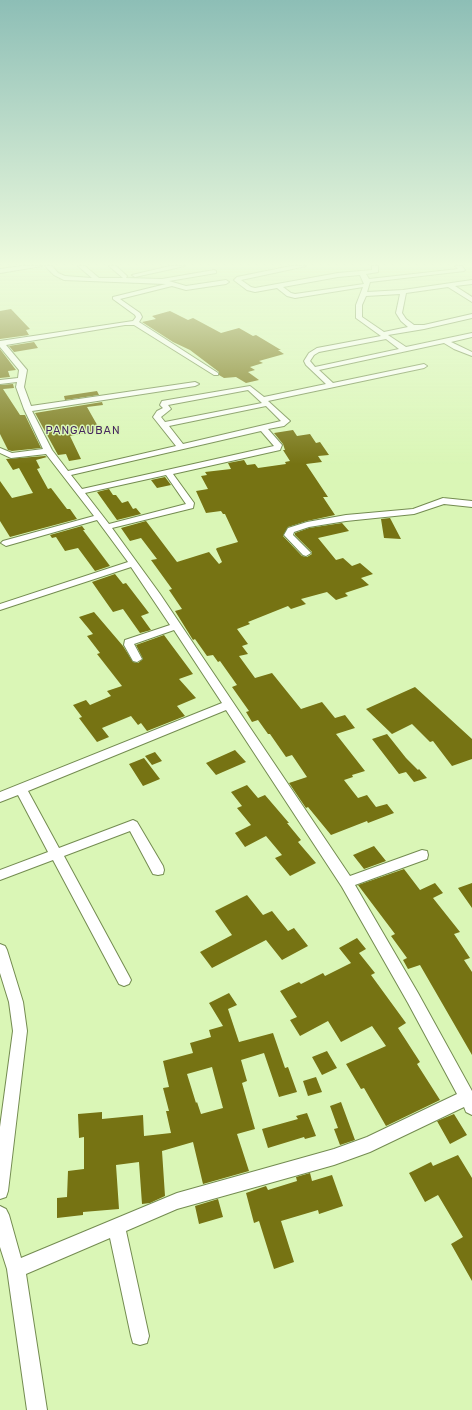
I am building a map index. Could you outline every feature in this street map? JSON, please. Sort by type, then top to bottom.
[{"type":"street","points":[[16,1269],[178,1201],[334,1157],[370,1144],[469,1103],[414,998],[347,883],[176,626],[107,527],[48,451],[28,409],[20,387],[22,370],[1,344],[73,332]]},
{"type":"street","points":[[149,332],[216,374]]},
{"type":"street","points":[[378,332],[406,350]]},
{"type":"street","points":[[332,386],[309,365],[307,361],[311,354],[317,350],[399,332]]},
{"type":"street","points":[[314,369],[472,335]]},
{"type":"street","points":[[445,341],[456,348],[472,354]]},
{"type":"street","points":[[164,424],[424,366]]},
{"type":"street","points":[[0,382],[21,380]]},
{"type":"street","points":[[28,409],[194,384]]},
{"type":"street","points":[[65,474],[181,447],[262,428],[286,422],[252,389],[247,388],[166,403],[164,405],[167,409],[157,416],[181,447]]},
{"type":"street","points":[[79,492],[277,448],[278,445],[262,428]]},
{"type":"street","points":[[0,450],[11,456],[48,451]]},
{"type":"street","points":[[107,527],[190,506],[190,503],[168,472]]},
{"type":"street","points":[[306,553],[288,536],[291,530],[307,525],[346,518],[414,511],[443,501],[472,504]]},
{"type":"street","points":[[6,543],[98,517]]},
{"type":"street","points":[[0,607],[132,564]]},
{"type":"street","points":[[137,659],[129,645],[129,642],[176,626]]},
{"type":"street","points":[[0,797],[228,705]]},
{"type":"street","points":[[21,789],[124,980]]},
{"type":"street","points":[[0,875],[133,825],[158,870]]},
{"type":"street","points":[[347,883],[422,855]]},
{"type":"street","points":[[0,950],[15,997],[20,1020],[20,1031],[0,1191]]},
{"type":"street","points":[[0,1214],[6,1240],[16,1269],[37,1410]]},
{"type":"street","points":[[116,1227],[140,1336]]},
{"type":"building","points":[[0,332],[27,332],[29,335],[0,339]]},
{"type":"building","points":[[157,332],[246,332],[253,336],[256,335],[281,350],[278,350],[284,354],[259,361],[263,363],[250,367],[255,370],[248,372],[259,380],[246,383],[236,377],[224,378],[219,375],[219,372],[190,350],[173,342]]},
{"type":"building","points":[[34,342],[38,348],[14,352],[9,346]]},
{"type":"building","points":[[0,349],[16,370],[8,371],[10,377],[0,378]]},
{"type":"building","points":[[13,384],[14,388],[3,389],[20,415],[25,415],[41,448],[12,451],[8,450],[0,434],[0,385]]},
{"type":"building","points":[[97,391],[99,395],[65,400],[64,396]]},
{"type":"building","points":[[102,402],[103,405],[87,407],[100,430],[70,436],[81,459],[69,461],[66,454],[58,455],[35,413]]},
{"type":"building","points":[[293,430],[297,436],[310,434],[316,443],[320,442],[329,455],[318,456],[322,462],[306,464],[328,497],[323,497],[335,515],[288,527],[283,536],[302,556],[307,557],[312,554],[312,552],[295,535],[295,533],[309,528],[342,523],[349,531],[318,538],[336,560],[343,558],[352,566],[360,563],[373,574],[361,578],[369,585],[345,593],[348,596],[336,600],[327,592],[301,599],[306,604],[291,609],[288,606],[248,622],[250,624],[237,629],[248,644],[242,646],[248,654],[239,656],[255,678],[272,673],[301,709],[322,702],[335,718],[345,715],[355,728],[336,734],[365,771],[352,775],[353,777],[344,780],[358,798],[367,795],[376,807],[387,804],[394,813],[368,823],[367,821],[331,835],[308,807],[306,808],[289,783],[307,777],[292,755],[286,757],[258,720],[252,722],[246,712],[249,711],[232,687],[237,685],[220,661],[218,662],[213,655],[207,656],[195,639],[193,640],[175,611],[182,609],[169,590],[172,589],[151,560],[157,559],[141,538],[130,541],[121,528],[146,521],[177,562],[209,552],[219,564],[222,562],[216,549],[238,542],[225,514],[221,511],[206,513],[196,491],[208,489],[201,476],[207,475],[205,472],[231,469],[228,463],[244,460],[247,465],[255,464],[258,468],[286,464],[285,462],[290,461],[283,450],[285,450],[283,444],[274,433]]},
{"type":"building","points":[[47,457],[36,460],[40,468],[37,469],[48,489],[51,488],[67,509],[70,509],[77,519],[10,537],[0,521],[0,481],[12,498],[33,493],[19,468],[13,470],[6,459]]},
{"type":"building","points":[[165,477],[171,485],[157,488],[151,480]]},
{"type":"building","points":[[109,489],[122,503],[128,501],[133,509],[136,508],[141,514],[117,520],[97,492]]},
{"type":"building","points":[[390,518],[401,539],[384,538],[381,519]]},
{"type":"building","points":[[82,526],[85,530],[83,530],[110,566],[95,571],[78,548],[65,551],[56,537],[52,538],[50,535]]},
{"type":"building","points":[[115,574],[123,584],[126,583],[149,613],[141,616],[151,630],[140,633],[123,609],[113,612],[92,582]]},
{"type":"building","points":[[94,612],[123,646],[133,662],[138,663],[143,659],[136,645],[164,635],[193,674],[179,679],[196,698],[177,706],[185,716],[147,731],[141,723],[138,725],[131,716],[102,728],[109,737],[97,742],[79,718],[82,717],[73,705],[86,700],[90,705],[111,696],[107,691],[122,686],[97,654],[100,653],[87,636],[93,634],[79,617]]},
{"type":"building","points":[[415,687],[472,739],[472,759],[452,766],[433,741],[430,742],[412,724],[392,734],[366,709]]},
{"type":"building","points":[[387,734],[406,758],[427,778],[414,782],[406,772],[399,774],[372,739]]},
{"type":"building","points":[[235,750],[246,762],[216,775],[206,763]]},
{"type":"building","points":[[155,752],[162,761],[152,765],[145,756]]},
{"type":"building","points":[[144,758],[160,779],[143,786],[129,764]]},
{"type":"building","points":[[247,785],[258,798],[265,795],[289,823],[287,823],[301,840],[298,842],[316,863],[290,876],[275,858],[282,855],[266,836],[245,847],[235,833],[251,825],[237,808],[242,806],[231,792]]},
{"type":"building","points":[[374,846],[386,861],[364,869],[353,855]]},
{"type":"building","points":[[404,869],[420,890],[435,883],[443,893],[433,898],[460,932],[454,934],[470,958],[464,960],[472,972],[472,1055],[420,965],[408,969],[403,960],[407,958],[391,936],[395,934],[358,885]]},
{"type":"building","points":[[472,883],[472,908],[458,888]]},
{"type":"building","points":[[247,895],[263,915],[272,911],[288,931],[294,928],[308,946],[282,960],[266,940],[212,968],[200,952],[232,935],[215,911]]},
{"type":"building","points":[[357,938],[366,949],[359,953],[375,973],[371,975],[406,1023],[398,1028],[420,1062],[417,1064],[440,1100],[386,1126],[364,1088],[361,1089],[346,1064],[386,1046],[372,1026],[341,1042],[328,1021],[300,1036],[290,1020],[297,1017],[280,991],[299,982],[301,984],[323,973],[325,976],[351,963],[339,948]]},
{"type":"building","points":[[229,993],[237,1005],[228,1009],[239,1042],[273,1033],[285,1068],[288,1067],[297,1092],[279,1097],[264,1053],[241,1060],[247,1081],[242,1083],[255,1129],[237,1134],[249,1171],[203,1184],[193,1142],[162,1151],[165,1196],[150,1203],[142,1204],[139,1162],[116,1165],[119,1209],[83,1212],[83,1215],[57,1218],[57,1198],[67,1197],[68,1171],[84,1169],[84,1137],[79,1138],[78,1114],[102,1112],[102,1119],[143,1115],[144,1136],[171,1133],[166,1111],[169,1111],[163,1088],[169,1087],[163,1061],[193,1053],[190,1043],[211,1037],[209,1030],[223,1026],[209,1003]],"holes":[[[212,1067],[223,1108],[201,1114],[187,1074]]]},
{"type":"building","points":[[327,1051],[337,1068],[322,1075],[312,1057]]},
{"type":"building","points":[[316,1077],[322,1092],[308,1096],[303,1081]]},
{"type":"building","points":[[341,1102],[355,1140],[340,1145],[334,1129],[338,1128],[330,1106]]},
{"type":"building","points":[[307,1113],[316,1136],[305,1139],[304,1137],[268,1148],[262,1129],[298,1119],[296,1116]]},
{"type":"building","points":[[454,1114],[467,1135],[450,1144],[437,1121]]},
{"type":"building","points":[[458,1155],[472,1178],[472,1281],[451,1244],[463,1237],[438,1195],[425,1202],[409,1173],[431,1162],[433,1166]]},
{"type":"building","points":[[310,1173],[312,1181],[332,1175],[343,1206],[319,1214],[318,1210],[281,1221],[294,1262],[274,1269],[259,1221],[254,1223],[246,1193],[266,1186],[268,1190],[297,1181],[296,1177]]},
{"type":"building","points":[[218,1199],[223,1217],[199,1224],[195,1206]]},
{"type":"district","name":"PANGAUBAN","points":[[83,431]]}]
